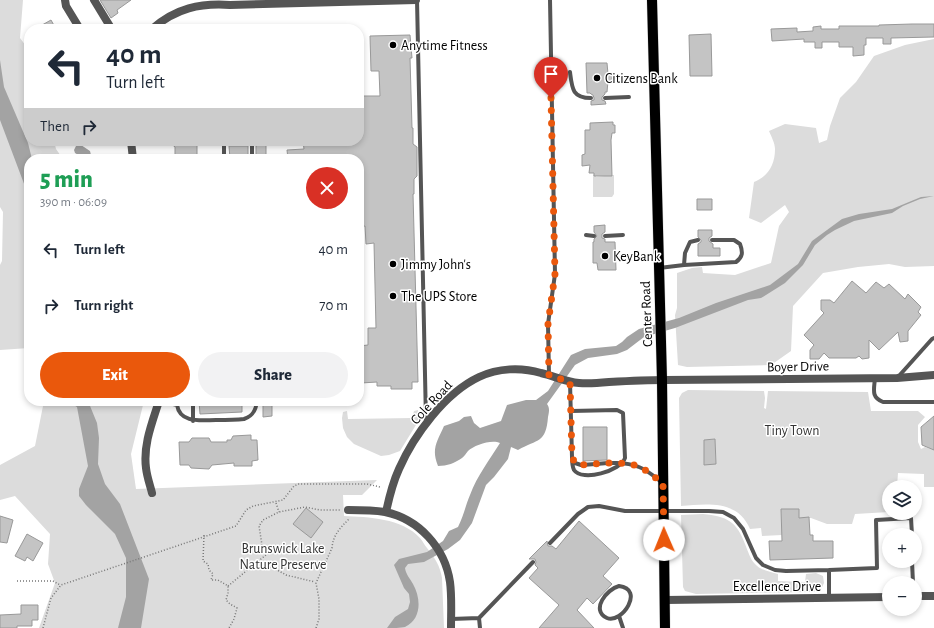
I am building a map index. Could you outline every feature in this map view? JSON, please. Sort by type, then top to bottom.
[{"type":"main road","name":"Center Road","points":[[652,0],[662,380],[665,628]]},
{"type":"street","points":[[65,0],[66,6],[77,24]]},
{"type":"street","points":[[94,0],[109,24]]},
{"type":"street","points":[[158,24],[180,12],[211,2],[416,0]]},
{"type":"street","name":"Cole Road","points":[[386,512],[399,469],[409,449],[427,424],[453,395],[466,384],[480,377],[511,369],[527,370],[585,384],[662,380]]},
{"type":"street","name":"Boyer Drive","points":[[662,380],[897,378],[934,375]]},
{"type":"street","points":[[152,493],[146,469],[145,452],[158,406]]},
{"type":"street","points":[[350,514],[370,510],[386,512],[409,521],[426,534],[443,558],[448,575],[450,588],[451,628]]},
{"type":"street","points":[[922,596],[934,596]]},
{"type":"street","name":"Excellence Drive","points":[[665,600],[882,597]]},
{"type":"lane","points":[[416,0],[427,424]]},
{"type":"lane","points":[[550,0],[555,274],[548,324],[552,376]]},
{"type":"lane","points":[[570,72],[571,86],[576,94],[580,97],[591,98]]},
{"type":"lane","points":[[605,98],[629,98]]},
{"type":"lane","points":[[586,235],[594,236]]},
{"type":"lane","points":[[605,236],[623,235]]},
{"type":"lane","points":[[684,264],[685,253],[690,242],[698,240]]},
{"type":"lane","points":[[659,268],[684,264],[736,262],[741,259],[743,252],[740,244],[734,240],[712,240]]},
{"type":"lane","points":[[897,378],[934,338]]},
{"type":"lane","points":[[875,378],[874,396],[876,399],[883,402],[934,402]]},
{"type":"lane","points":[[568,381],[571,411],[572,457],[573,468],[575,471],[579,474],[586,475],[602,473],[623,463],[625,458],[623,413],[617,410],[571,411]]},
{"type":"lane","points":[[178,406],[178,410],[182,416],[194,421],[244,419],[253,415],[256,406]]},
{"type":"lane","points":[[193,406],[194,421]]},
{"type":"lane","points":[[572,457],[575,463],[581,465],[623,463],[639,467],[663,483]]},
{"type":"lane","points":[[550,543],[578,514],[588,507],[599,506],[625,511],[663,510],[723,512],[734,518],[743,529],[756,558],[763,564],[775,570],[786,571],[877,568],[876,520],[911,518],[912,528]]},
{"type":"lane","points":[[451,619],[479,618],[533,562]]},
{"type":"lane","points":[[828,570],[828,599]]},
{"type":"lane","points":[[619,586],[628,590],[631,598],[627,608],[619,616],[609,619],[604,616],[599,608],[600,604],[611,590],[614,587],[619,586]]},
{"type":"lane","points":[[619,616],[623,628]]},
{"type":"lane","points":[[479,618],[480,628]]},
{"type":"path","points":[[43,628],[52,598],[61,585],[236,526],[246,510],[253,506],[283,500],[294,486],[299,484],[367,484],[380,487]]},
{"type":"path","points":[[275,502],[279,512]]},
{"type":"path","points":[[228,586],[267,554],[268,548],[262,545],[259,526],[263,520],[279,512],[305,507],[350,514],[337,531],[332,542],[332,548],[316,582],[319,599],[319,619],[316,628]]},
{"type":"path","points":[[204,536],[203,561],[208,564],[208,570],[213,574],[211,580],[218,580],[228,586]]},
{"type":"path","points":[[258,561],[266,569],[272,567],[286,576],[316,582]]},
{"type":"path","points":[[17,581],[53,581],[61,585]]},
{"type":"path","points":[[228,586],[226,600],[236,608],[234,619],[230,628]]},
{"type":"green space","points":[[0,0],[23,0],[20,38],[24,43],[24,146],[55,146],[60,154],[24,154],[24,348],[0,350],[0,265],[2,261],[3,212],[0,207]]},
{"type":"green space","points":[[934,39],[934,266],[905,267],[889,264],[858,267],[823,273],[793,306],[791,351],[771,365],[687,367],[678,365],[675,315],[677,308],[677,273],[692,268],[702,267],[703,273],[735,275],[771,263],[779,226],[789,212],[785,205],[761,223],[749,218],[754,182],[767,173],[774,160],[775,147],[769,131],[785,124],[816,128],[819,143],[827,140],[830,126],[840,98],[856,82],[874,56],[905,45]]},
{"type":"green space","points":[[596,172],[596,177],[614,175],[614,194],[612,197],[593,197],[593,175]]},
{"type":"green space","name":"Tiny Town","points":[[688,390],[764,391],[764,408],[766,409],[768,391],[868,392],[871,411],[918,411],[925,417],[918,425],[918,442],[921,449],[925,447],[934,450],[934,487],[924,487],[924,474],[898,473],[898,480],[882,480],[882,512],[855,514],[852,524],[827,524],[811,518],[799,518],[798,509],[781,509],[782,535],[762,536],[761,528],[750,529],[745,520],[730,508],[712,505],[681,506],[679,398],[682,393]],"holes":[[[715,439],[716,464],[704,464],[704,440]]]},
{"type":"green space","name":"Brunswick Lake Nature Preserve","points":[[43,406],[143,406],[131,454],[136,489],[377,480],[362,495],[343,495],[344,516],[384,520],[404,526],[413,531],[420,538],[435,559],[441,574],[444,628],[39,628],[55,583],[48,564],[50,534],[15,496],[0,500],[0,465],[35,446]]},
{"type":"green space","points":[[418,410],[419,420],[400,451],[389,455],[381,456],[354,444],[347,437],[343,428],[343,412],[347,411],[348,419],[412,418],[414,411]]},
{"type":"green space","points":[[703,514],[719,516],[735,525],[742,536],[753,562],[762,569],[778,574],[778,581],[805,582],[806,574],[816,573],[823,576],[824,583],[821,589],[813,592],[696,594],[685,591],[683,587],[681,515]]},
{"type":"shaded area","points":[[0,60],[4,87],[24,134],[24,146],[29,146],[31,154],[24,154],[24,184],[0,120]]},
{"type":"shaded area","points":[[76,146],[82,146],[90,151],[91,154],[77,154],[74,150]]},
{"type":"shaded area","points":[[934,196],[920,199],[903,206],[892,213],[854,221],[835,230],[815,245],[803,265],[785,283],[761,298],[748,300],[675,328],[644,337],[627,350],[617,354],[588,358],[575,365],[547,404],[549,407],[549,412],[547,425],[543,436],[536,442],[518,450],[511,447],[508,459],[486,485],[472,523],[460,540],[448,549],[424,562],[408,564],[405,568],[418,596],[417,614],[415,619],[405,627],[387,628],[395,617],[408,609],[410,602],[409,594],[404,588],[394,565],[399,559],[427,552],[443,541],[449,531],[458,527],[476,481],[500,443],[488,442],[479,445],[468,451],[457,461],[448,465],[438,466],[435,450],[437,441],[444,426],[459,421],[464,417],[471,416],[474,423],[480,428],[501,421],[507,405],[526,400],[536,400],[548,391],[571,355],[585,349],[616,346],[639,329],[679,318],[716,303],[770,285],[798,264],[812,241],[842,219],[859,214],[892,209],[921,197]]},
{"type":"shaded area","points":[[75,406],[90,406],[97,423],[99,438],[98,464],[105,484],[120,504],[149,579],[141,628],[118,628],[126,597],[126,558],[115,534],[79,496],[79,489],[88,466],[77,407]]},
{"type":"building","points":[[100,0],[131,0],[117,10],[118,13],[111,18]]},
{"type":"building","points":[[51,20],[53,24],[44,24]]},
{"type":"building","points":[[934,24],[934,37],[891,38],[891,44],[883,44],[883,38],[866,38],[864,55],[853,56],[853,47],[839,47],[839,42],[822,42],[822,48],[815,48],[815,42],[804,42],[804,39],[772,41],[771,29],[797,28],[797,32],[813,31],[813,27],[821,26],[821,29],[839,29],[839,26]]},
{"type":"building","points":[[711,34],[712,76],[690,76],[689,35]]},
{"type":"building","points":[[410,35],[412,58],[410,58],[413,144],[417,147],[417,176],[414,179],[413,194],[418,382],[412,382],[412,389],[391,389],[391,386],[377,386],[377,382],[364,383],[364,345],[368,345],[368,328],[376,328],[374,243],[366,244],[364,226],[364,154],[287,154],[287,150],[304,149],[304,146],[364,146],[364,96],[380,96],[379,71],[371,71],[370,36]]},
{"type":"building","points":[[586,63],[607,63],[608,74],[612,74],[612,81],[608,81],[607,92],[605,92],[602,97],[602,100],[605,101],[606,104],[591,105],[591,101],[594,100],[594,98],[593,95],[587,93]]},
{"type":"building","points":[[613,122],[613,125],[615,125],[615,133],[612,133],[611,140],[612,176],[594,176],[594,173],[589,173],[590,165],[582,166],[582,155],[585,154],[585,130],[590,130],[590,123]]},
{"type":"building","points":[[174,146],[197,146],[197,154],[175,154]]},
{"type":"building","points":[[229,146],[248,146],[248,154],[230,154]]},
{"type":"building","points":[[256,146],[266,146],[266,154],[256,154]]},
{"type":"building","points":[[697,199],[712,199],[712,210],[697,210]]},
{"type":"building","points":[[605,225],[605,232],[602,234],[602,238],[605,239],[605,242],[615,242],[616,270],[598,270],[597,263],[593,263],[593,242],[597,236],[594,232],[594,226]]},
{"type":"building","points":[[698,230],[712,230],[712,236],[709,238],[709,241],[713,244],[713,248],[720,248],[720,256],[698,256],[698,244],[701,240],[698,237]]},
{"type":"building","points":[[852,281],[866,293],[876,282],[884,288],[889,284],[905,299],[908,294],[921,307],[918,312],[921,315],[908,331],[908,341],[900,342],[898,332],[879,350],[869,340],[869,358],[862,359],[859,356],[856,358],[829,358],[824,353],[819,359],[810,359],[810,350],[814,345],[804,335],[824,313],[821,310],[821,300],[830,300],[834,303]]},
{"type":"building","points":[[199,406],[242,406],[242,412],[200,414]]},
{"type":"building","points":[[263,406],[272,406],[272,416],[263,417]]},
{"type":"building","points":[[934,416],[934,450],[922,445],[921,427]]},
{"type":"building","points":[[583,427],[607,427],[607,460],[583,461]]},
{"type":"building","points":[[251,435],[251,440],[257,440],[258,460],[252,461],[252,466],[234,466],[234,463],[212,465],[209,469],[191,468],[189,465],[180,465],[179,442],[189,442],[192,438],[209,438],[211,442],[227,442],[227,440],[231,440],[233,436]]},
{"type":"building","points":[[715,439],[716,464],[704,465],[704,440]]},
{"type":"building","points":[[306,508],[323,522],[311,538],[293,524]]},
{"type":"building","points":[[781,509],[799,509],[799,518],[809,517],[810,535],[813,535],[813,541],[833,541],[833,558],[770,560],[769,541],[782,541]]},
{"type":"building","points":[[0,516],[13,520],[7,543],[0,542]]},
{"type":"building","points":[[579,521],[619,558],[603,576],[612,584],[593,604],[587,598],[577,610],[594,628],[539,628],[559,605],[529,578],[538,568],[535,565],[535,559],[529,559],[547,541],[548,546],[552,546],[556,549]]},
{"type":"building","points":[[27,534],[43,543],[33,561],[27,557],[25,561],[15,556]]},
{"type":"building","points":[[21,605],[38,605],[38,620],[32,620],[32,626],[0,628],[0,615],[21,614]]},
{"type":"place","name":"Anytime Fitness","points":[[393,45]]},
{"type":"place","name":"Citizens Bank","points":[[597,78]]},
{"type":"place","name":"KeyBank","points":[[605,256]]},
{"type":"place","name":"Jimmy John's","points":[[393,264]]},
{"type":"place","name":"The UPS Store","points":[[393,296]]},
{"type":"route","points":[[551,98],[555,274],[548,324],[549,375],[570,382],[572,457],[575,463],[578,465],[623,463],[633,465],[645,470],[663,483],[664,540]]}]
